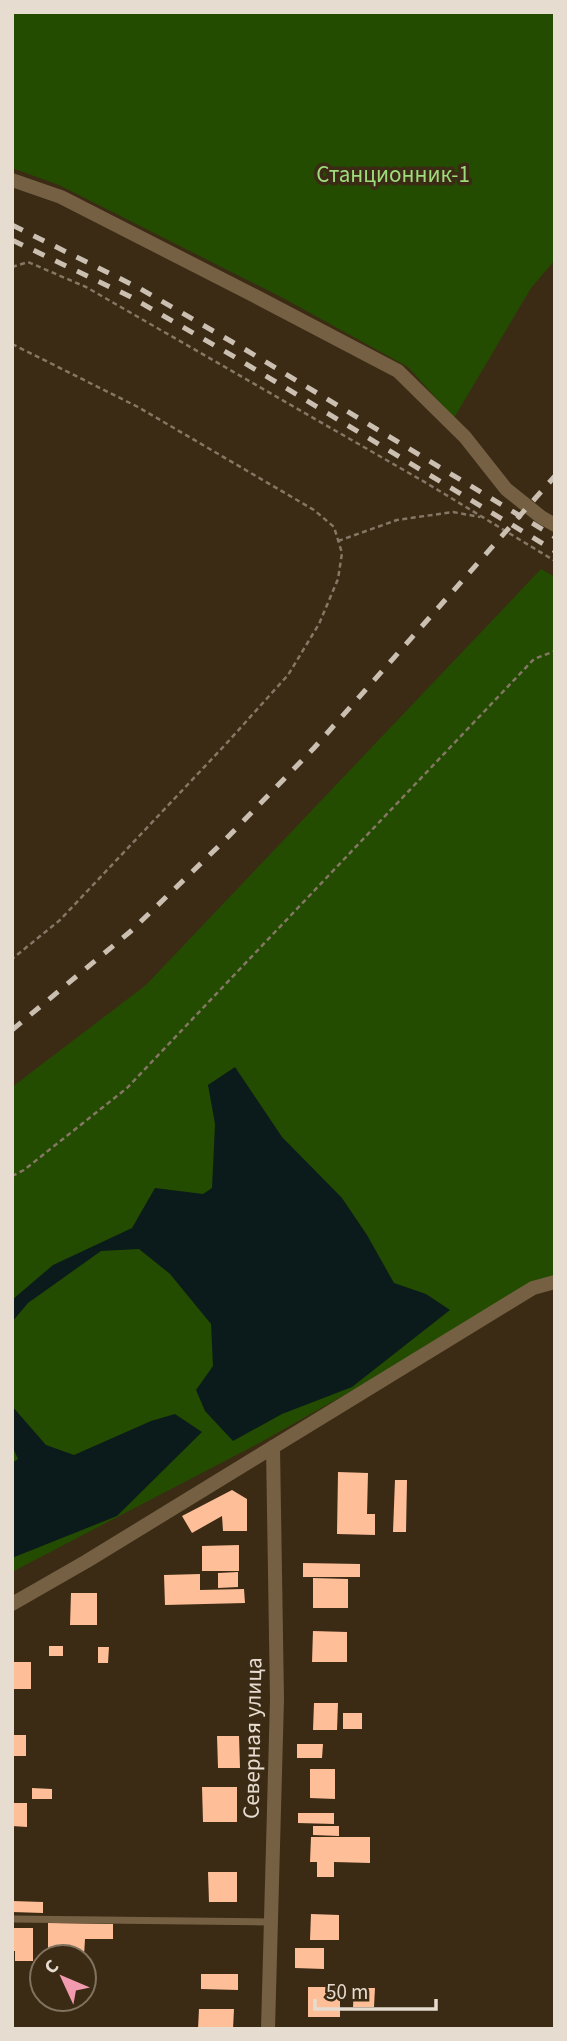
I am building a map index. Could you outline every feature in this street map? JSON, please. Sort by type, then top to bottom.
[{"type":"street","points":[[12,180],[61,197],[398,372],[465,437],[506,489],[555,525]]},
{"type":"street","points":[[12,1604],[87,1561],[533,1288],[555,1282]]},
{"type":"street","name":"Северная улица","points":[[268,2029],[277,1699],[273,1447]]},
{"type":"lane","points":[[12,1919],[270,1922]]},
{"type":"path","points":[[12,267],[27,262],[86,287],[555,561]]},
{"type":"path","points":[[12,344],[138,407],[314,510],[334,527],[342,553],[338,579],[319,624],[288,675],[225,746],[60,920],[12,959]]},
{"type":"path","points":[[338,541],[397,520],[453,512],[484,518]]},
{"type":"path","points":[[12,1176],[24,1170],[127,1088],[534,659],[555,651]]},
{"type":"green space","name":"Станционник-1","points":[[12,12],[555,12],[555,260],[531,288],[454,418],[408,367],[283,298],[59,185],[12,168]]},
{"type":"green space","points":[[541,569],[555,577],[555,1282],[533,1288],[263,1441],[12,1572],[12,1087],[146,985]]},
{"type":"shaded area","points":[[235,1067],[282,1137],[342,1198],[394,1283],[426,1294],[450,1310],[352,1387],[282,1414],[233,1441],[205,1411],[196,1390],[213,1366],[211,1324],[170,1274],[139,1249],[101,1251],[28,1303],[12,1322],[12,1300],[53,1265],[132,1228],[155,1188],[203,1194],[212,1188],[215,1124],[208,1085]]},
{"type":"shaded area","points":[[12,1406],[46,1445],[74,1455],[151,1421],[175,1414],[202,1432],[117,1516],[12,1558],[12,1463],[18,1459],[12,1446]]},
{"type":"building","points":[[338,1472],[368,1473],[367,1514],[375,1514],[375,1535],[337,1534]]},
{"type":"building","points":[[395,1480],[407,1480],[406,1532],[393,1532]]},
{"type":"building","points":[[232,1490],[247,1499],[247,1531],[223,1531],[222,1516],[192,1533],[182,1516]]},
{"type":"building","points":[[239,1545],[239,1571],[202,1571],[202,1546]]},
{"type":"building","points":[[303,1563],[360,1564],[360,1577],[303,1577]]},
{"type":"building","points":[[238,1572],[238,1587],[218,1588],[218,1573]]},
{"type":"building","points":[[200,1574],[200,1590],[244,1589],[245,1603],[165,1605],[164,1575]]},
{"type":"building","points":[[313,1578],[348,1579],[348,1608],[313,1608]]},
{"type":"building","points":[[71,1593],[97,1593],[97,1625],[70,1625]]},
{"type":"building","points":[[313,1631],[347,1632],[347,1662],[312,1662]]},
{"type":"building","points":[[49,1646],[63,1646],[63,1656],[49,1656]]},
{"type":"building","points":[[98,1647],[109,1647],[108,1663],[98,1663]]},
{"type":"building","points":[[12,1662],[31,1662],[31,1689],[12,1689]]},
{"type":"building","points":[[314,1703],[338,1703],[337,1730],[313,1730]]},
{"type":"building","points":[[343,1713],[362,1713],[362,1729],[343,1729]]},
{"type":"building","points":[[12,1735],[26,1735],[26,1756],[12,1756]]},
{"type":"building","points":[[217,1736],[239,1736],[240,1768],[218,1768]]},
{"type":"building","points":[[297,1744],[323,1744],[322,1758],[297,1758]]},
{"type":"building","points":[[310,1769],[335,1769],[335,1799],[310,1798]]},
{"type":"building","points":[[202,1787],[237,1787],[237,1822],[203,1822]]},
{"type":"building","points":[[32,1788],[52,1789],[52,1799],[32,1799]]},
{"type":"building","points":[[12,1803],[27,1803],[27,1827],[12,1826]]},
{"type":"building","points":[[298,1813],[334,1813],[334,1824],[298,1823]]},
{"type":"building","points":[[313,1826],[339,1826],[339,1836],[313,1835]]},
{"type":"building","points":[[311,1837],[370,1837],[370,1863],[334,1862],[334,1877],[317,1877],[317,1862],[310,1862]]},
{"type":"building","points":[[208,1872],[237,1872],[237,1902],[209,1902]]},
{"type":"building","points":[[12,1901],[43,1902],[43,1913],[12,1912]]},
{"type":"building","points":[[311,1914],[339,1915],[339,1940],[310,1940]]},
{"type":"building","points":[[48,1923],[113,1924],[113,1939],[85,1939],[85,1943],[48,1943]]},
{"type":"building","points":[[12,1928],[33,1928],[33,1943],[28,1943],[28,1961],[15,1961],[15,1951],[12,1951]]},
{"type":"building","points":[[295,1948],[324,1948],[324,1969],[295,1968]]},
{"type":"building","points":[[201,1974],[238,1974],[238,1990],[201,1989]]},
{"type":"building","points":[[308,1987],[340,1987],[340,2017],[308,2017]]},
{"type":"building","points":[[354,1988],[375,1988],[374,2007],[353,2007]]},
{"type":"building","points":[[199,2009],[234,2009],[233,2029],[198,2029]]},
{"type":"railway","points":[[12,225],[139,288],[555,537]]},
{"type":"railway","points":[[12,240],[131,297],[555,551]]},
{"type":"railway","points":[[12,1030],[131,931],[223,842],[314,748],[555,476]]}]
